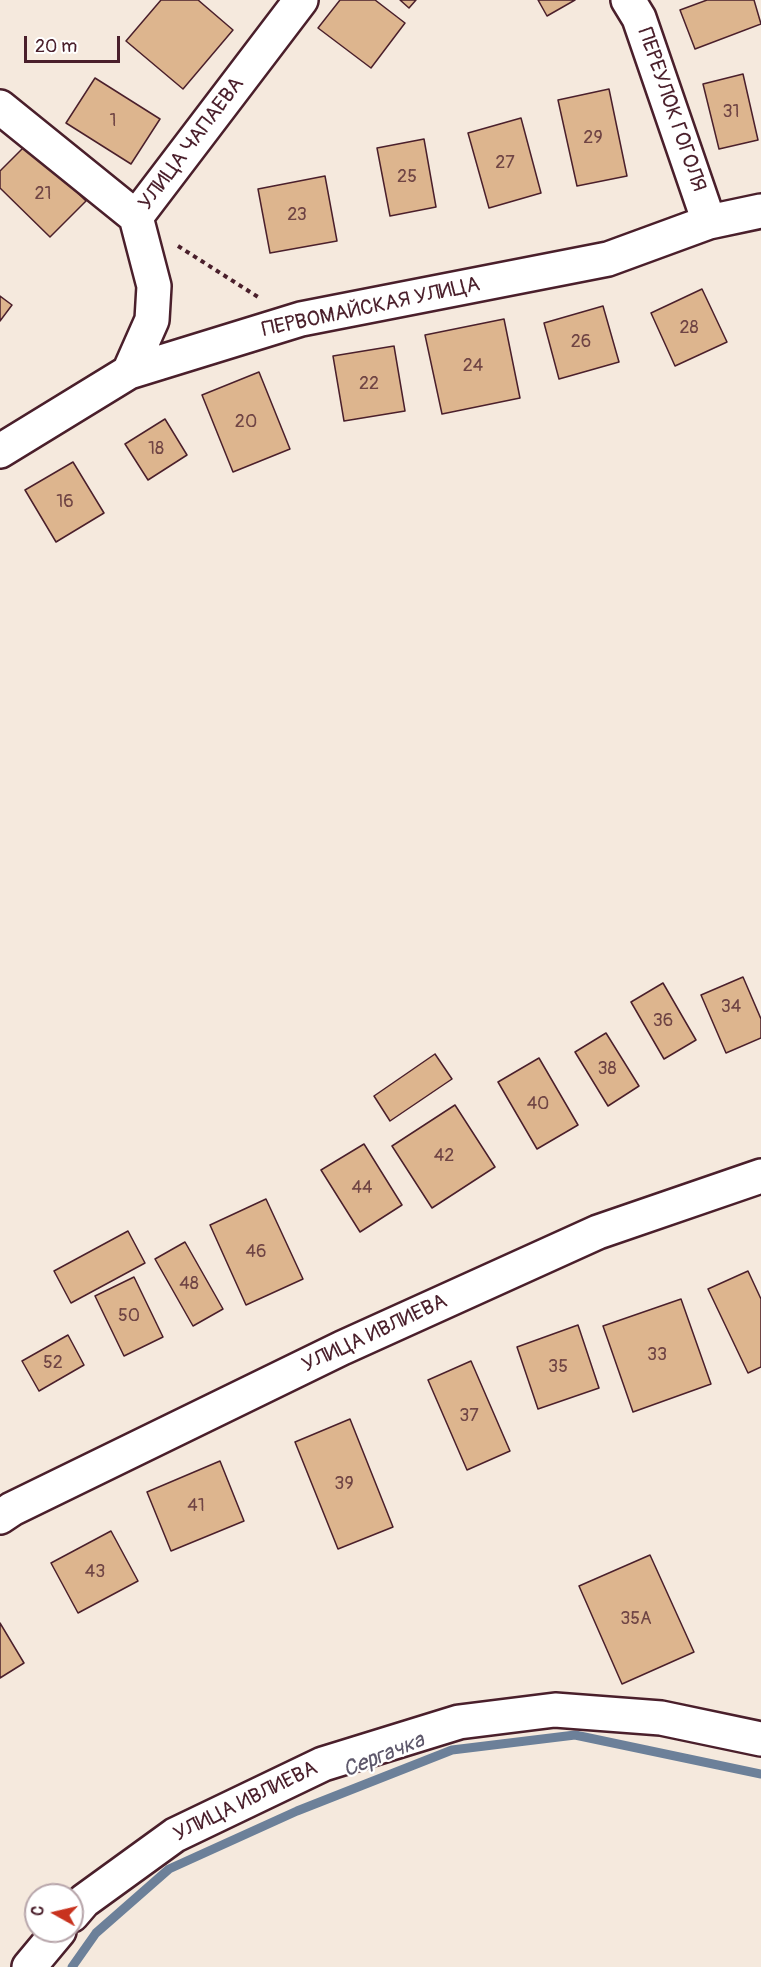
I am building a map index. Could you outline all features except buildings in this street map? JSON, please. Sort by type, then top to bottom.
[{"type":"street","name":"УЛИЦА ЧАПАЕВА","points":[[129,372],[152,320],[153,309],[154,286],[136,217],[301,0]]},
{"type":"street","name":"ПЕРЕУЛОК ГОГОЛЯ","points":[[628,0],[639,18],[709,222]]},
{"type":"street","points":[[0,107],[136,217]]},
{"type":"street","name":"ПЕРВОМАЙСКАЯ УЛИЦА","points":[[0,451],[129,372],[301,319],[608,258],[709,222],[761,211]]},
{"type":"street","name":"УЛИЦА ИВЛИЕВА","points":[[0,1517],[12,1509],[342,1348],[598,1232],[761,1176]]},
{"type":"street","name":"УЛИЦА ИВЛИЕВА","points":[[84,1902],[175,1835],[323,1764],[459,1722],[555,1710],[661,1718],[761,1739]]},
{"type":"street","points":[[29,1967],[49,1943]]},
{"type":"path","points":[[136,217],[246,291],[301,319]]},
{"type":"waterway","name":"Сергачка","points":[[72,1967],[96,1933],[169,1869],[297,1811],[452,1750],[575,1735],[761,1774]]}]
